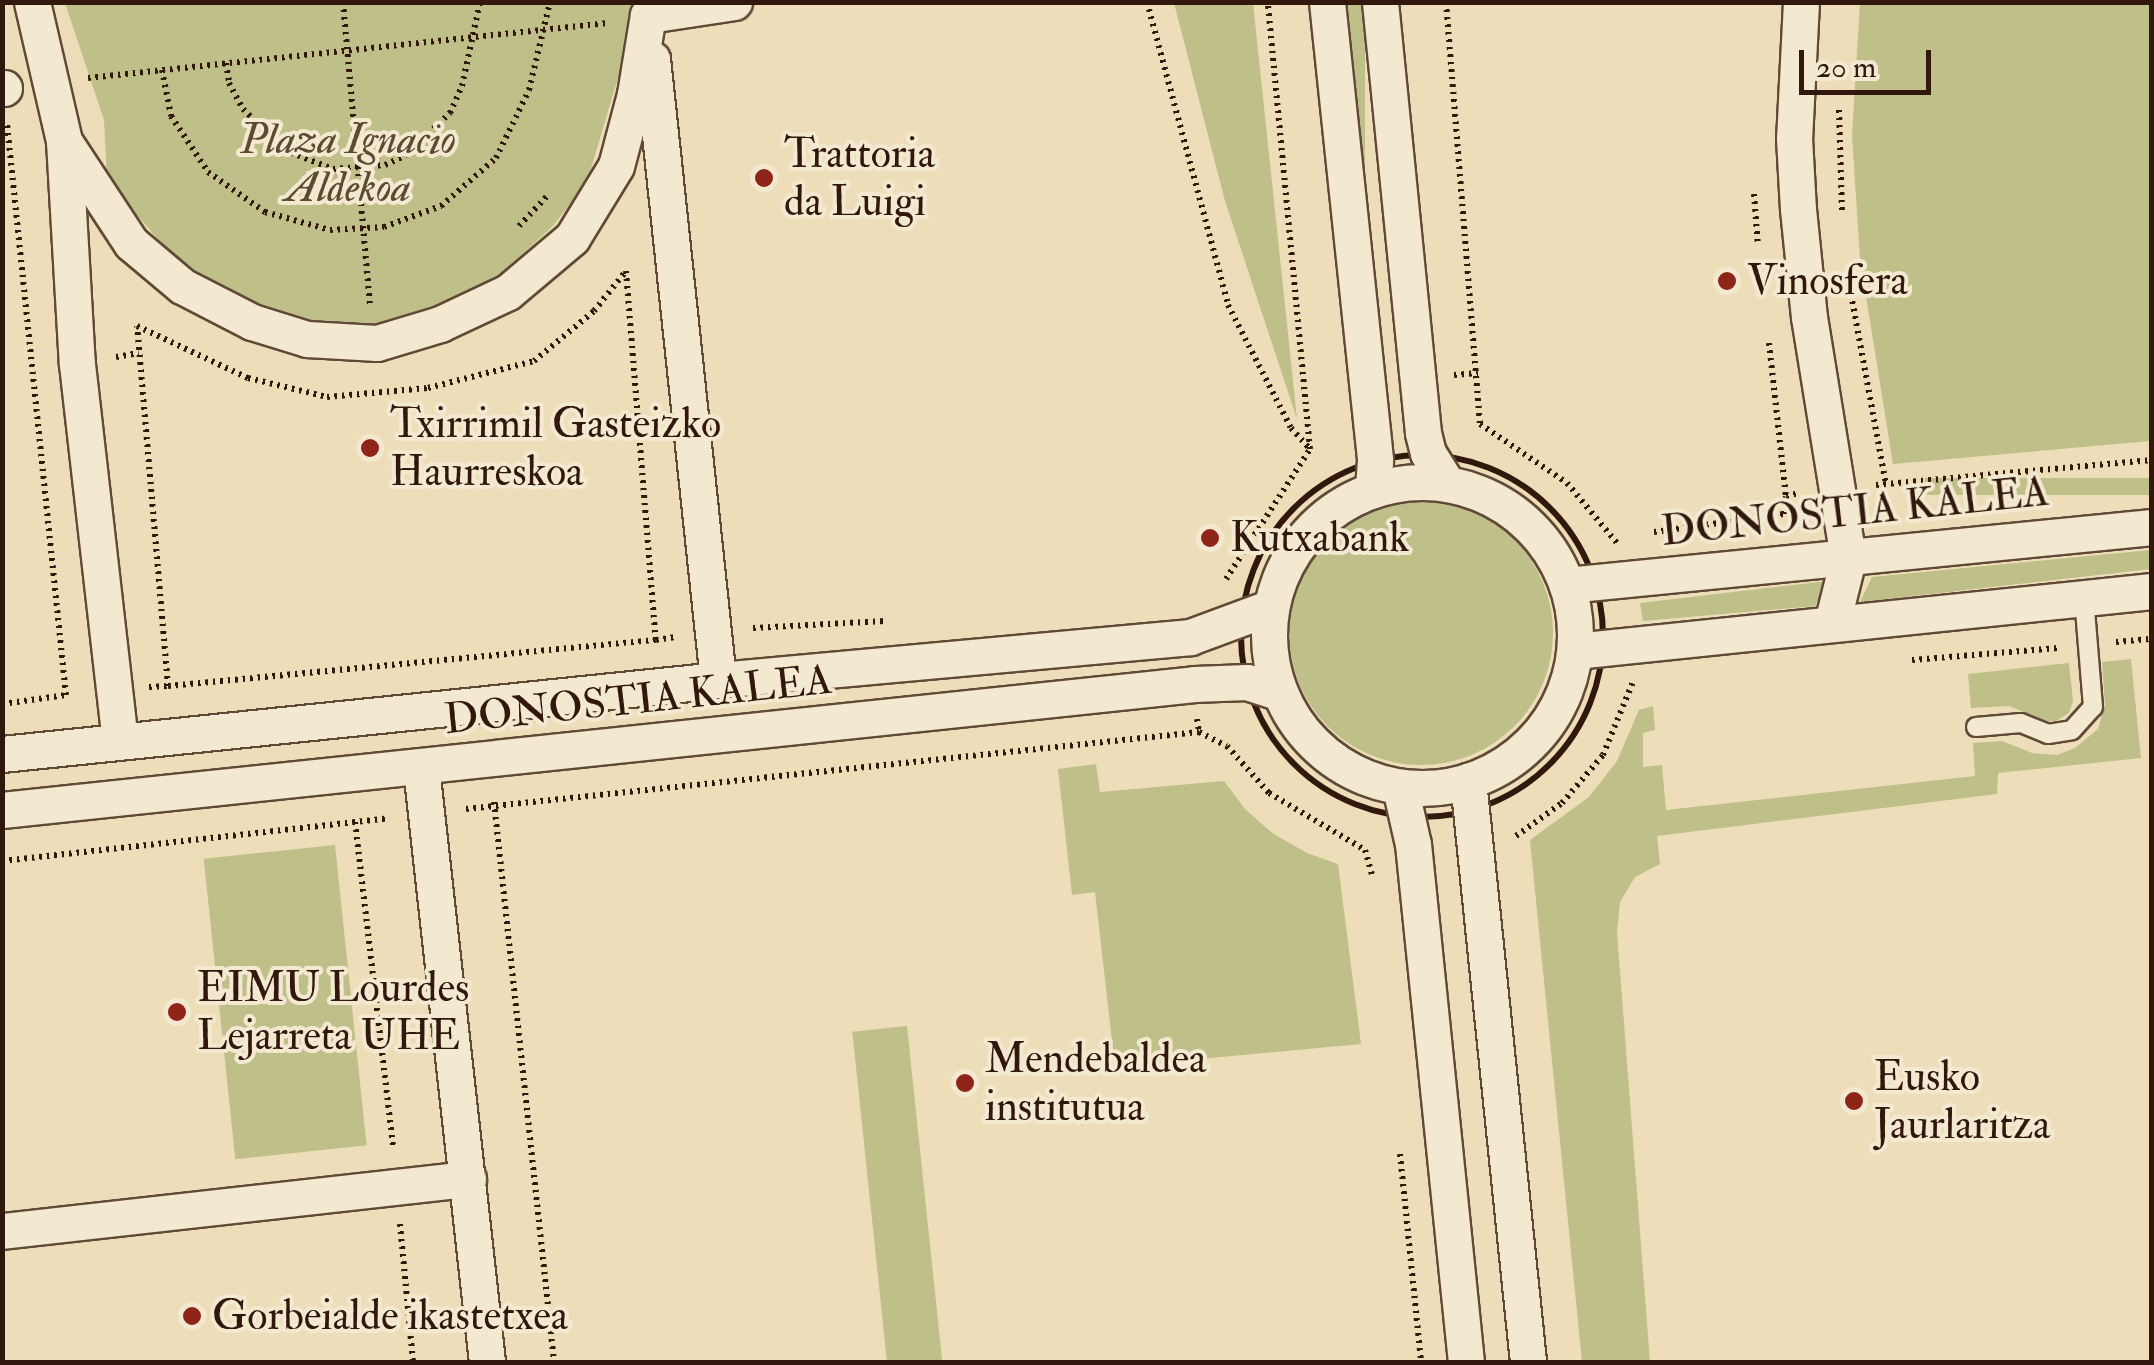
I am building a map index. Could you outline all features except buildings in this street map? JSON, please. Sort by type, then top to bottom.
[{"type":"street","points":[[32,2],[54,81],[64,141],[77,364],[120,742]]},
{"type":"street","points":[[639,13],[734,2]]},
{"type":"street","points":[[1328,2],[1374,474]]},
{"type":"street","points":[[1380,2],[1415,379],[1438,468],[1522,517],[1582,584],[1575,618],[1589,649]]},
{"type":"street","points":[[1801,2],[1794,138],[1798,209],[1809,317],[1848,559],[1832,623]]},
{"type":"street","points":[[64,141],[130,243],[182,286],[252,322],[307,339],[376,343],[440,324],[508,292],[572,238],[616,166],[635,94],[639,13]]},
{"type":"street","points":[[639,13],[718,680]]},
{"type":"street","points":[[1374,474],[1410,481],[1438,468]]},
{"type":"street","points":[[1374,474],[1306,534],[1256,614],[1280,693],[1292,716],[1327,756],[1404,802],[1466,1362]]},
{"type":"street","name":"DONOSTIA KALEA","points":[[1582,584],[2152,528]]},
{"type":"street","points":[[1589,649],[2152,591]]},
{"type":"street","name":"DONOSTIA KALEA","points":[[2,754],[1190,636],[1256,614]]},
{"type":"street","points":[[1470,796],[1500,766],[1529,745],[1551,718],[1589,649]]},
{"type":"street","name":"DONOSTIA KALEA","points":[[2,810],[1194,684],[1247,682],[1280,693]]},
{"type":"street","points":[[421,768],[486,1362]]},
{"type":"street","points":[[1404,802],[1434,788],[1470,796]]},
{"type":"street","points":[[1470,796],[1528,1362]]},
{"type":"street","points":[[2,1231],[468,1179]]},
{"type":"lane","points":[[1976,728],[2020,723],[2048,734],[2072,730],[2093,707],[2084,598]]},
{"type":"path","points":[[343,2],[376,343]]},
{"type":"path","points":[[226,63],[230,83],[243,109],[284,150],[310,164],[360,169],[406,154],[450,114],[474,37],[480,2]]},
{"type":"path","points":[[162,70],[171,116],[208,172],[265,212],[330,230],[384,227],[441,206],[496,158],[529,90],[550,2]]},
{"type":"path","points":[[1147,2],[1228,305],[1291,428],[1310,449]]},
{"type":"path","points":[[1222,586],[1310,449],[1268,2]]},
{"type":"path","points":[[1446,2],[1478,373]]},
{"type":"path","points":[[54,81],[608,23],[639,13]]},
{"type":"path","points":[[604,41],[608,23]]},
{"type":"path","points":[[3,88],[66,695]]},
{"type":"path","points":[[1839,95],[1842,215]]},
{"type":"path","points":[[508,238],[556,186]]},
{"type":"path","points":[[168,686],[137,326],[248,378],[327,396],[428,388],[534,361],[594,311],[626,271],[656,640]]},
{"type":"path","points":[[1850,287],[1886,485]]},
{"type":"path","points":[[356,307],[386,303]]},
{"type":"path","points":[[1478,462],[1524,485],[1562,519],[1582,584],[1589,649],[1587,712],[1571,740],[1523,786],[1470,796],[1362,807],[1321,787],[1286,757],[1260,718],[1247,682],[1256,614],[1248,585],[1262,550],[1282,519],[1340,473],[1438,468],[1478,462]]},
{"type":"path","points":[[1652,532],[1784,514],[1786,496]]},
{"type":"path","points":[[1614,538],[1633,535]]},
{"type":"path","points":[[2,704],[114,689],[656,640],[710,630],[750,628],[748,609]]},
{"type":"path","points":[[1898,662],[2152,638]]},
{"type":"path","points":[[484,656],[486,706]]},
{"type":"path","points":[[341,670],[345,721]]},
{"type":"path","points":[[1194,684],[1198,732]]},
{"type":"path","points":[[1632,686],[1651,684]]},
{"type":"path","points":[[2,861],[1198,732],[1227,746],[1269,793],[1365,850],[1374,892]]},
{"type":"path","points":[[491,761],[554,1362]]},
{"type":"path","points":[[349,774],[398,1185],[412,1362]]},
{"type":"path","points":[[1400,1147],[1421,1362]]},
{"type":"green space","name":"Plaza Ignacio Aldekoa","points":[[65,3],[630,3],[623,61],[587,182],[553,226],[486,287],[409,321],[309,327],[230,297],[181,266],[107,180],[104,120]]},
{"type":"green space","points":[[1174,3],[1253,3],[1297,419],[1225,201]]},
{"type":"green space","points":[[1346,3],[1365,3],[1365,366],[1346,366]]},
{"type":"green space","points":[[1860,3],[2151,3],[2151,441],[1893,464],[1860,259],[1852,135]]},
{"type":"green space","points":[[1925,478],[2151,478],[2151,495],[1925,495]]},
{"type":"green space","points":[[1421,501],[1447,503],[1472,511],[1515,539],[1543,582],[1551,607],[1551,659],[1543,684],[1515,727],[1472,755],[1447,763],[1421,765],[1395,763],[1370,755],[1327,727],[1299,684],[1291,659],[1289,633],[1291,607],[1299,582],[1327,539],[1370,511],[1395,503]]},
{"type":"green space","points":[[2151,550],[2151,569],[1860,602],[1872,577]]},
{"type":"green space","points":[[1828,581],[1815,606],[1643,621],[1640,603]]},
{"type":"green space","points":[[2131,659],[2141,758],[1998,773],[1997,794],[1657,836],[1660,864],[1635,877],[1620,902],[1617,932],[1650,1362],[1582,1362],[1530,840],[1589,797],[1617,761],[1639,710],[1653,706],[1655,730],[1643,733],[1643,767],[1662,765],[1666,810],[1975,776],[1973,743],[2002,741],[2032,753],[2057,755],[2075,748],[2098,729],[2105,705],[2102,662]]},
{"type":"green space","points":[[2069,663],[2073,701],[2069,713],[2056,721],[2046,721],[2009,706],[1971,708],[1968,674]]},
{"type":"green space","points":[[1096,764],[1100,792],[1224,781],[1245,809],[1272,833],[1307,853],[1338,864],[1361,1044],[1115,1067],[1095,892],[1072,895],[1058,769]]},
{"type":"green space","points":[[335,845],[367,1145],[235,1159],[204,859]]},
{"type":"green space","points":[[907,1026],[942,1362],[887,1362],[852,1032]]},
{"type":"place","name":"Trattoria da Luigi","points":[[764,178]]},
{"type":"place","name":"Vinosfera","points":[[1727,281]]},
{"type":"place","name":"Txirrimil Gasteizko Haurreskoa","points":[[370,448]]},
{"type":"place","name":"Kutxabank","points":[[1210,538]]},
{"type":"place","name":"EIMU Lourdes Lejarreta UHE","points":[[177,1012]]},
{"type":"place","name":"Mendebaldea institutua","points":[[965,1083]]},
{"type":"place","name":"Eusko Jaurlaritza","points":[[1854,1101]]},
{"type":"place","name":"Gorbeialde ikastetxea","points":[[192,1316]]}]
